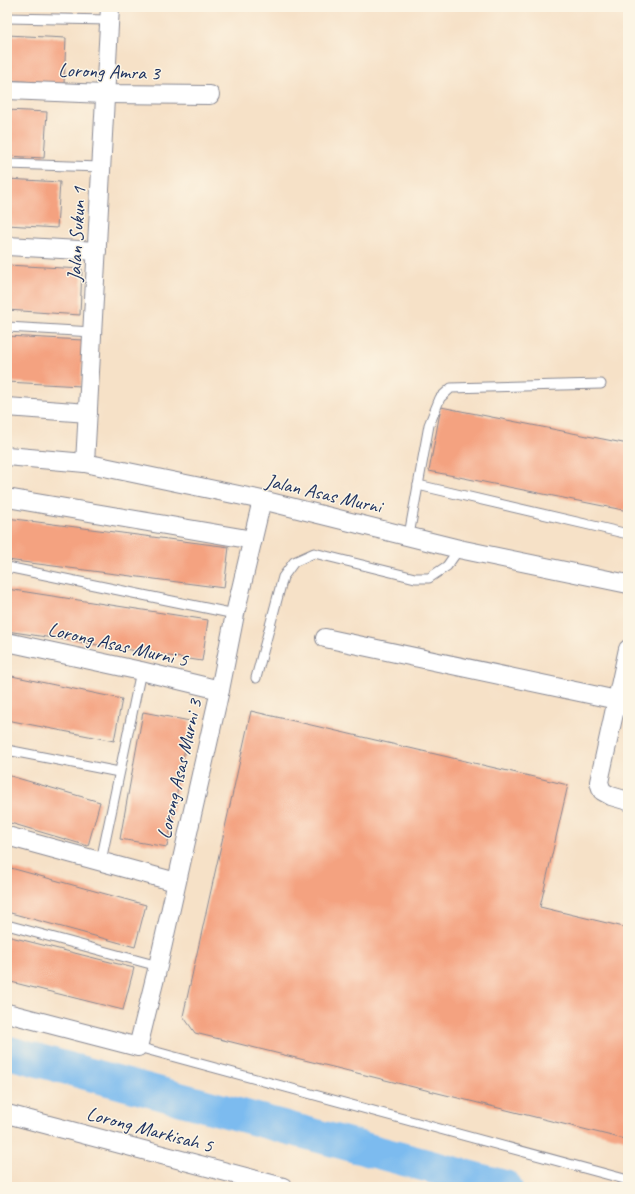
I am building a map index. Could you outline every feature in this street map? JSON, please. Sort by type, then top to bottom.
[{"type":"street","name":"Jalan Sukun 1","points":[[86,463],[110,14]]},
{"type":"street","name":"Lorong Amra 3","points":[[7,90],[105,94],[210,95]]},
{"type":"street","points":[[7,246],[97,251]]},
{"type":"street","points":[[7,407],[88,413]]},
{"type":"street","name":"Jalan Asas Murni","points":[[7,456],[86,463],[262,500],[409,535],[459,549],[628,584]]},
{"type":"street","points":[[7,498],[253,540]]},
{"type":"street","name":"Lorong Asas Murni 3","points":[[138,1047],[158,966],[220,690],[235,614],[262,500]]},
{"type":"street","points":[[324,638],[617,700]]},
{"type":"street","name":"Lorong Asas Murni 5","points":[[7,642],[220,690]]},
{"type":"street","points":[[628,649],[599,782],[602,792],[628,801]]},
{"type":"street","points":[[7,836],[176,882]]},
{"type":"street","points":[[7,1013],[138,1047]]},
{"type":"street","name":"Lorong Markisah 5","points":[[7,1114],[282,1187]]},
{"type":"lane","points":[[7,18],[110,14]]},
{"type":"lane","points":[[7,164],[101,168]]},
{"type":"lane","points":[[7,327],[92,332]]},
{"type":"lane","points":[[409,535],[429,425],[440,398],[451,388],[601,384]]},
{"type":"lane","points":[[418,485],[628,534]]},
{"type":"lane","points":[[256,678],[283,577],[294,562],[314,553],[415,578],[429,578],[447,566],[459,549]]},
{"type":"lane","points":[[7,567],[235,614]]},
{"type":"lane","points":[[101,861],[141,671]]},
{"type":"lane","points":[[7,750],[119,772]]},
{"type":"lane","points":[[7,925],[158,966]]},
{"type":"lane","points":[[138,1047],[628,1180]]},
{"type":"building","points":[[7,35],[66,38],[64,84],[7,80]]},
{"type":"building","points":[[7,110],[47,112],[44,158],[7,156]]},
{"type":"building","points":[[7,179],[60,182],[57,228],[7,225]]},
{"type":"building","points":[[7,265],[82,269],[80,315],[7,310]]},
{"type":"building","points":[[7,336],[83,340],[81,386],[7,382]]},
{"type":"building","points":[[441,407],[628,444],[628,511],[429,471]]},
{"type":"building","points":[[7,518],[229,547],[224,588],[7,560]]},
{"type":"building","points":[[7,589],[208,620],[202,661],[7,631]]},
{"type":"building","points":[[7,675],[122,699],[114,741],[7,720]]},
{"type":"building","points":[[251,711],[568,785],[540,907],[628,928],[628,1140],[195,1033],[183,1016]]},
{"type":"building","points":[[143,712],[190,721],[167,847],[120,839]]},
{"type":"building","points":[[7,775],[100,802],[88,846],[7,822]]},
{"type":"building","points":[[7,867],[146,905],[135,947],[7,912]]},
{"type":"building","points":[[7,936],[134,968],[123,1010],[7,981]]},
{"type":"waterway","points":[[7,1052],[506,1187]]}]
